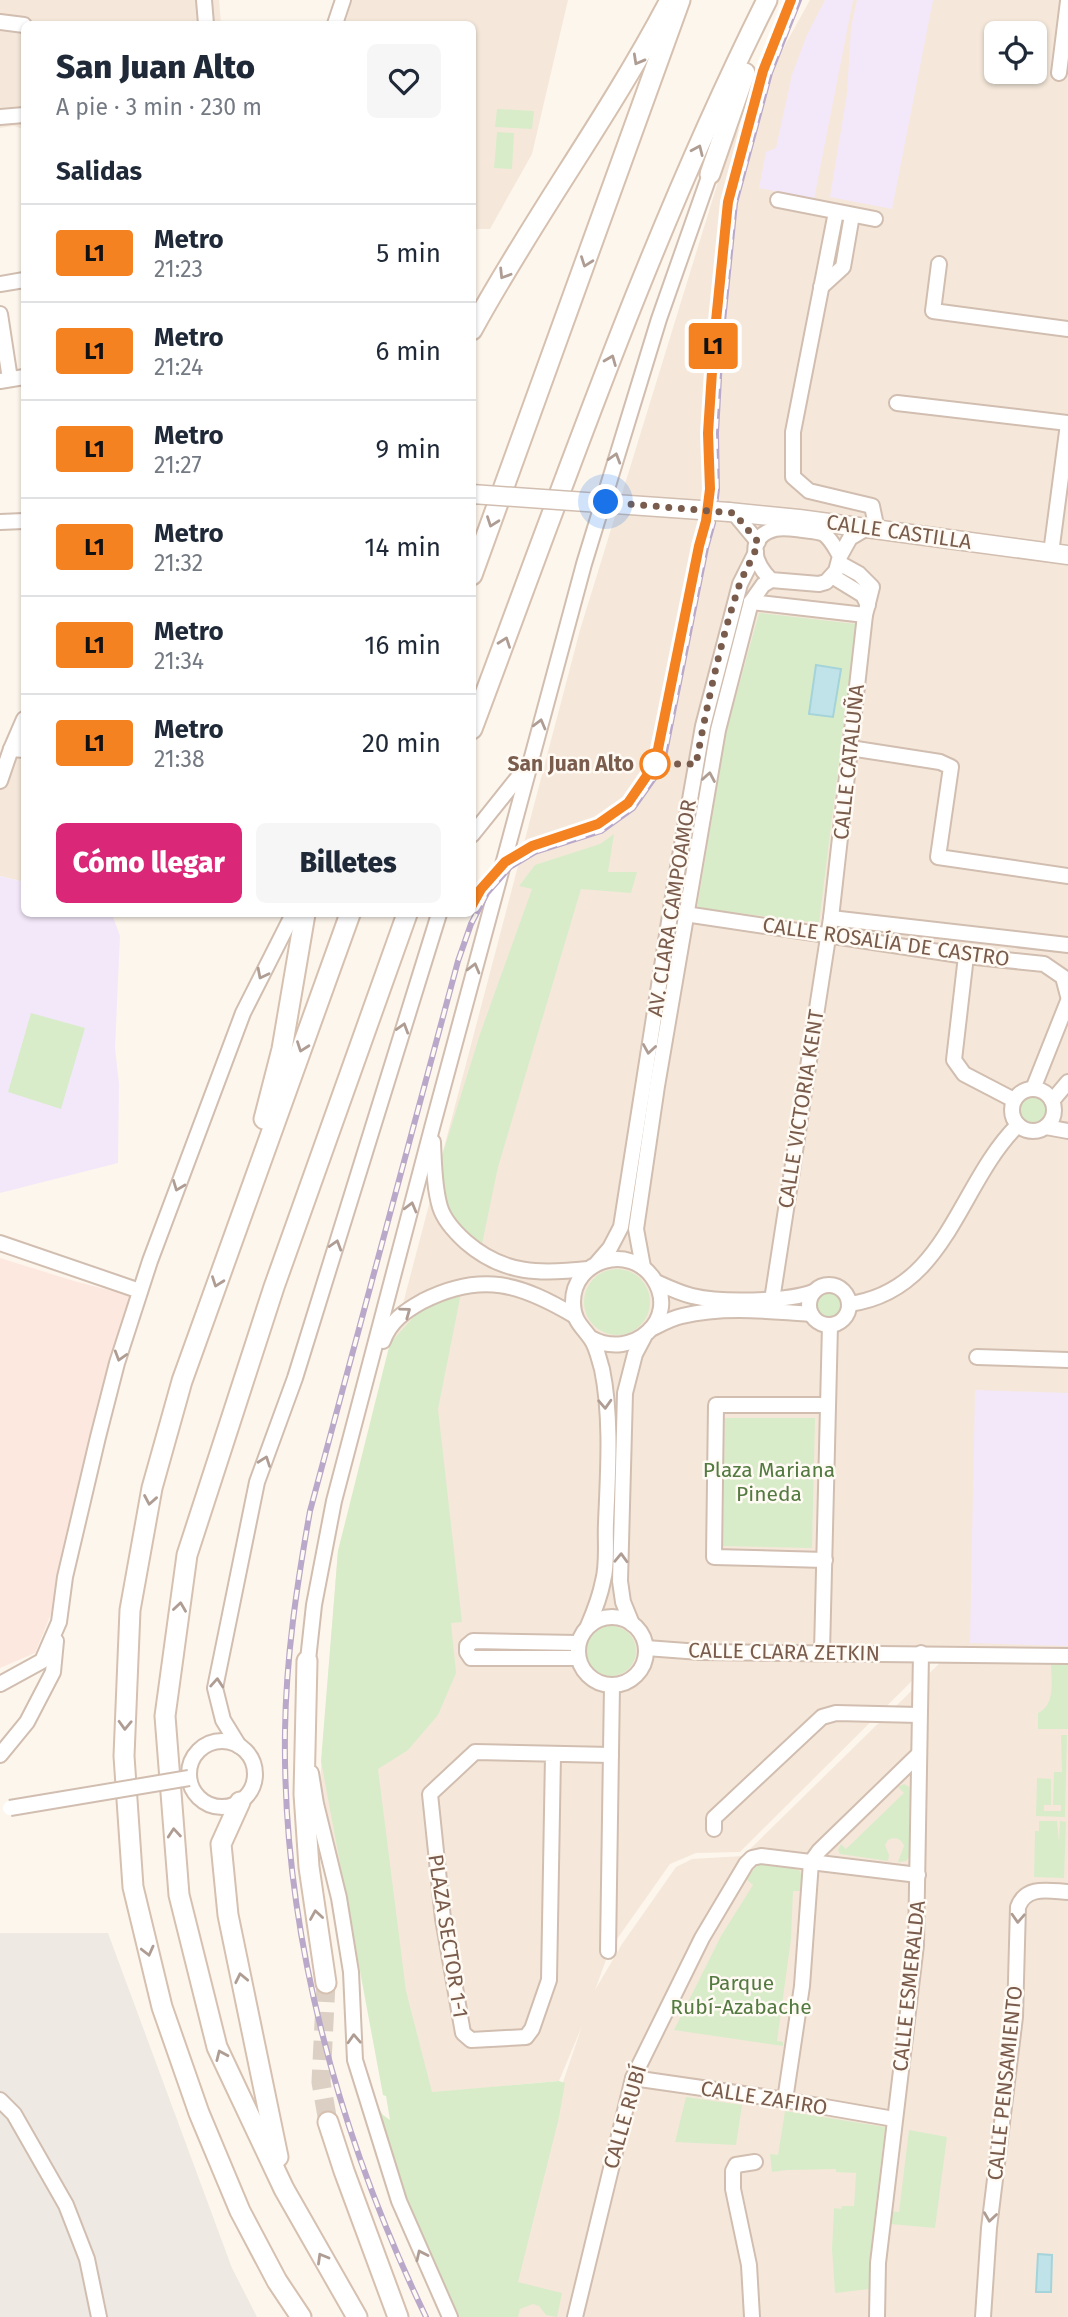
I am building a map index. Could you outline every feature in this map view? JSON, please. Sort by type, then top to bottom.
[{"type":"main road","points":[[476,323],[629,77],[670,0]]},
{"type":"main road","points":[[476,564],[680,0]]},
{"type":"main road","points":[[476,718],[595,398],[681,188],[767,0]]},
{"type":"main road","points":[[710,174],[753,49],[773,0]]},
{"type":"main road","points":[[240,1218],[282,1049],[304,917]]},
{"type":"main road","points":[[296,2317],[240,2211],[199,2113],[162,2007],[133,1887],[124,1756],[130,1610],[152,1488],[182,1381],[349,917]]},
{"type":"main road","points":[[357,2317],[284,2189],[217,2047],[179,1895],[165,1716],[187,1555],[274,1287],[406,917]]},
{"type":"main road","points":[[307,1661],[304,1794],[309,1867],[326,1983]]},
{"type":"main road","points":[[240,1802],[221,1844],[228,1915],[284,2189]]},
{"type":"main road","points":[[328,2122],[398,2317]]},
{"type":"main road","points":[[278,2281],[301,2317]]},
{"type":"street","points":[[204,0],[206,21]]},
{"type":"street","points":[[336,21],[343,0]]},
{"type":"street","points":[[1059,73],[1068,1]]},
{"type":"street","points":[[0,22],[21,25]]},
{"type":"street","points":[[0,117],[21,115]]},
{"type":"street","points":[[450,2317],[399,2201],[355,2060],[351,1972],[339,1898],[316,1804],[308,1751],[307,1661],[314,1605],[338,1486],[529,764],[630,409],[710,174]]},
{"type":"street","points":[[778,200],[875,219]]},
{"type":"street","points":[[835,212],[793,432],[793,477],[809,491],[872,506],[872,529],[850,538],[837,565],[819,584],[771,580],[757,563],[757,547],[765,533],[787,525],[821,533],[832,542],[837,565]]},
{"type":"street","points":[[821,287],[843,267],[852,215]]},
{"type":"street","points":[[939,264],[933,310],[1068,329]]},
{"type":"street","points":[[0,284],[21,280]]},
{"type":"street","points":[[0,314],[11,379]]},
{"type":"street","points":[[897,403],[1068,424],[1059,554]]},
{"type":"street","name":"CALLE CASTILLA","points":[[476,494],[732,512],[787,525],[872,529],[1059,554]]},
{"type":"street","points":[[732,512],[757,547]]},
{"type":"street","points":[[0,522],[21,521]]},
{"type":"street","name":"AV. CLARA CAMPOAMOR","points":[[593,1266],[610,1248],[621,1227],[674,890],[703,726],[740,584],[757,547]]},
{"type":"street","points":[[751,602],[866,610],[872,587],[867,580],[837,565]]},
{"type":"street","name":"AV. CLARA CAMPOAMOR","points":[[643,1267],[636,1229],[685,914],[718,730],[751,602],[762,585],[771,580]]},
{"type":"street","name":"CALLE CATALUÑA","points":[[831,918],[866,610]]},
{"type":"street","points":[[850,748],[940,762],[951,767],[938,857],[1068,876]]},
{"type":"street","points":[[0,781],[18,749]]},
{"type":"street","points":[[476,830],[529,764]]},
{"type":"street","name":"CALLE ROSALÍA DE CASTRO","points":[[685,914],[966,956],[1044,964],[1063,977],[1068,998],[1033,1089]]},
{"type":"street","points":[[0,1755],[27,1722],[52,1672],[65,1577],[117,1363],[140,1291],[243,1013],[291,917]]},
{"type":"street","points":[[239,1746],[229,1742],[209,1744],[193,1758],[189,1778],[192,1789],[208,1804],[219,1807],[240,1802],[252,1787],[254,1769],[246,1752],[239,1746],[223,1720],[215,1688],[257,1482],[299,1364],[438,917]]},
{"type":"street","points":[[831,918],[1068,946]]},
{"type":"street","name":"CALLE VICTORIA KENT","points":[[772,1300],[831,918]]},
{"type":"street","points":[[966,956],[954,1060],[964,1074],[1014,1100]]},
{"type":"street","points":[[1052,1101],[1068,1082]]},
{"type":"street","points":[[1046,1127],[1053,1118],[1052,1101],[1044,1092],[1033,1089],[1022,1092],[1014,1100],[1012,1113],[1018,1125],[1023,1129],[1035,1131],[1046,1127],[1068,1131]]},
{"type":"street","points":[[849,1304],[876,1298],[900,1285],[923,1267],[945,1238],[1001,1141],[1018,1125]]},
{"type":"street","points":[[432,1128],[440,1209],[456,1233],[489,1259],[510,1268],[548,1273],[593,1266]]},
{"type":"street","points":[[0,1243],[140,1291]]},
{"type":"street","points":[[632,1623],[623,1602],[620,1581],[625,1393],[635,1354],[648,1332],[658,1318],[660,1294],[656,1282],[643,1267],[626,1259],[607,1259],[593,1266],[580,1278],[574,1290],[573,1303],[578,1324],[591,1338],[609,1346],[637,1341],[648,1332],[679,1316],[705,1312],[772,1311],[811,1314]]},
{"type":"street","points":[[656,1282],[691,1296],[772,1300],[798,1297],[823,1286],[835,1286],[845,1293],[849,1304],[844,1319],[830,1325],[818,1323],[811,1314],[809,1303],[813,1292]]},
{"type":"street","points":[[338,1486],[387,1330],[399,1316],[445,1290],[499,1284],[543,1297],[575,1316]]},
{"type":"street","points":[[822,1652],[830,1325]]},
{"type":"street","points":[[588,1626],[605,1617],[624,1619],[639,1630],[646,1648],[640,1669],[633,1678],[612,1685],[600,1683],[590,1678],[578,1658],[578,1643],[588,1626],[604,1579],[608,1458],[602,1370],[591,1338]]},
{"type":"street","points":[[977,1357],[1068,1360]]},
{"type":"street","points":[[825,1560],[714,1557],[716,1405],[828,1405]]},
{"type":"street","points":[[0,1684],[42,1661],[59,1622]]},
{"type":"street","points":[[578,1643],[473,1641],[467,1646],[471,1658],[578,1658]]},
{"type":"street","name":"CALLE CLARA ZETKIN","points":[[646,1648],[700,1652],[1068,1656]]},
{"type":"street","name":"CALLE ESMERALDA","points":[[877,2317],[878,2263],[914,1969],[921,1653]]},
{"type":"street","points":[[608,1951],[612,1685]]},
{"type":"street","points":[[713,1829],[714,1818],[822,1717],[836,1713],[919,1716]]},
{"type":"street","name":"PLAZA SECTOR 1-1","points":[[553,1755],[549,1979],[532,2029],[526,2037],[471,2040],[463,2033],[443,1919],[430,1794],[475,1752],[611,1755]]},
{"type":"street","points":[[785,2100],[802,1986],[811,1862],[819,1851],[919,1754]]},
{"type":"street","points":[[5,1809],[189,1778]]},
{"type":"street","name":"CALLE RUBÍ","points":[[575,2317],[633,2078],[713,1917],[752,1858],[761,1856],[811,1862]]},
{"type":"street","points":[[811,1862],[918,1875]]},
{"type":"street","name":"CALLE PENSAMIENTO","points":[[983,2317],[989,2228],[1015,2017],[1018,1907],[1023,1898],[1034,1891],[1068,1892]]},
{"type":"street","name":"CALLE ZAFIRO","points":[[633,2078],[894,2119]]},
{"type":"street","points":[[0,2100],[14,2114],[66,2205],[87,2259],[99,2317]]},
{"type":"street","points":[[752,2317],[750,2264],[733,2180],[736,2165],[755,2162]]},
{"type":"shaded area","points":[[0,0],[219,0],[221,21],[21,21],[21,128],[13,126],[0,128]]},
{"type":"shaded area","points":[[352,0],[568,0],[532,154],[490,229],[476,229],[476,21],[346,21]]},
{"type":"shaded area","points":[[810,0],[1068,0],[1068,1650],[943,1650],[740,1852],[696,1853],[670,1864],[610,1949],[595,1990],[622,1944],[676,1867],[692,1859],[743,1856],[949,1654],[1068,1656],[1068,2317],[506,2317],[545,2135],[582,2026],[559,2081],[391,2096],[320,1782],[338,1551],[580,630],[729,146]]},
{"type":"shaded area","points":[[825,0],[853,0],[814,199],[759,188],[766,152],[776,148],[792,75],[807,35]]},
{"type":"shaded area","points":[[857,0],[933,0],[892,209],[830,197],[847,94],[851,28]]},
{"type":"shaded area","points":[[11,749],[21,750],[21,881],[0,876],[0,781]]},
{"type":"shaded area","points":[[0,876],[21,881],[21,917],[113,917],[120,936],[115,1048],[119,1084],[118,1163],[0,1193]]},
{"type":"shaded area","points":[[0,1258],[132,1296],[74,1511],[51,1614],[35,1653],[0,1668]]},
{"type":"shaded area","points":[[975,1390],[1068,1393],[1068,1646],[970,1643]]},
{"type":"shaded area","points":[[0,1933],[108,1933],[232,2268],[257,2317],[0,2317]]},
{"type":"green space","points":[[497,109],[534,111],[532,129],[495,127]]},
{"type":"green space","points":[[497,132],[514,133],[512,169],[494,168]]},
{"type":"green space","points":[[759,613],[856,624],[819,923],[697,908],[726,732]]},
{"type":"green space","points":[[614,834],[608,872],[637,872],[631,893],[581,889],[498,1167],[482,1244],[465,1231],[445,1207],[440,1162],[480,1034],[532,889],[519,886],[535,865],[600,844]]},
{"type":"green space","points":[[31,1013],[85,1028],[61,1109],[8,1092]]},
{"type":"green space","points":[[1033,1095],[1043,1100],[1048,1110],[1043,1120],[1033,1125],[1023,1120],[1018,1110],[1023,1100]]},
{"type":"green space","points":[[617,1269],[630,1271],[640,1279],[648,1289],[648,1315],[640,1325],[630,1333],[617,1335],[604,1333],[594,1325],[586,1315],[584,1302],[586,1289],[594,1279],[604,1271]]},
{"type":"green space","points":[[829,1291],[839,1295],[843,1305],[839,1315],[829,1319],[819,1315],[815,1305],[819,1295]]},
{"type":"green space","points":[[461,1293],[438,1409],[462,1622],[451,1623],[456,1673],[438,1715],[408,1750],[378,1769],[406,1991],[432,2092],[559,2081],[565,2083],[518,2282],[562,2293],[557,2317],[546,2315],[539,2306],[533,2304],[520,2309],[518,2317],[458,2317],[423,2239],[392,2158],[375,2103],[390,2120],[386,2096],[383,2095],[321,1761],[338,1551],[390,1343],[421,1309]]},
{"type":"green space","name":"Plaza Mariana Pineda","points":[[725,1418],[815,1418],[812,1548],[723,1546]]},
{"type":"green space","points":[[611,1626],[629,1633],[636,1651],[629,1669],[611,1676],[593,1669],[586,1651],[593,1633]]},
{"type":"green space","points":[[1051,1663],[1068,1664],[1068,1729],[1038,1729],[1038,1713],[1048,1704],[1050,1698]]},
{"type":"green space","points":[[1061,1735],[1067,1735],[1065,1817],[1036,1816],[1037,1778],[1051,1779],[1051,1805],[1044,1805],[1044,1811],[1061,1811],[1061,1805],[1053,1805],[1054,1772],[1062,1772]]},
{"type":"green space","points":[[904,1784],[909,1787],[910,1792],[909,1857],[906,1861],[898,1862],[904,1846],[896,1838],[888,1840],[885,1845],[888,1861],[840,1854],[838,1850],[841,1844],[846,1849],[904,1793],[898,1787]]},
{"type":"green space","points":[[1039,1821],[1057,1821],[1059,1842],[1060,1821],[1066,1822],[1064,1878],[1034,1877],[1035,1831],[1039,1831]]},
{"type":"green space","name":"Parque Rubí-Azabache","points":[[758,1864],[793,1868],[800,1871],[802,1877],[802,1891],[793,1891],[791,1939],[777,2041],[783,2042],[783,2046],[674,2030],[721,1936],[753,1885],[746,1879]]},
{"type":"green space","points":[[686,2097],[742,2105],[736,2145],[675,2142]]},
{"type":"green space","points":[[785,2111],[885,2127],[869,2266],[869,2289],[835,2293],[832,2249],[834,2208],[854,2206],[856,2173],[836,2172],[836,2169],[772,2172],[770,2154],[778,2155]]},
{"type":"green space","points":[[909,2130],[947,2137],[935,2228],[890,2224],[891,2211],[899,2212]]},
{"type":"water","points":[[816,665],[841,669],[833,717],[809,714]]},
{"type":"water","points":[[1038,2254],[1052,2255],[1051,2292],[1036,2292]]},
{"type":"tunnel","points":[[326,1983],[321,2082],[328,2122]]},
{"type":"railway","points":[[476,914],[487,893],[510,867],[535,852],[601,831],[633,808],[662,767],[713,523],[717,489],[716,433],[721,341],[735,203],[770,73],[799,0]]},
{"type":"railway","points":[[426,2317],[367,2177],[342,2105],[322,2032],[305,1957],[294,1882],[287,1807],[285,1731],[293,1621],[310,1511],[458,961],[475,917]]},
{"type":"metro line","name":"L1","points":[[476,898],[505,862],[532,846],[598,824],[628,803],[655,764],[706,521],[710,489],[708,433],[714,341],[728,202],[763,71],[791,0]]},
{"type":"place","name":"San Juan Alto","points":[[655,764]]},
{"type":"route","points":[[606,502],[734,513],[758,542],[730,615],[696,764],[655,764]]}]
